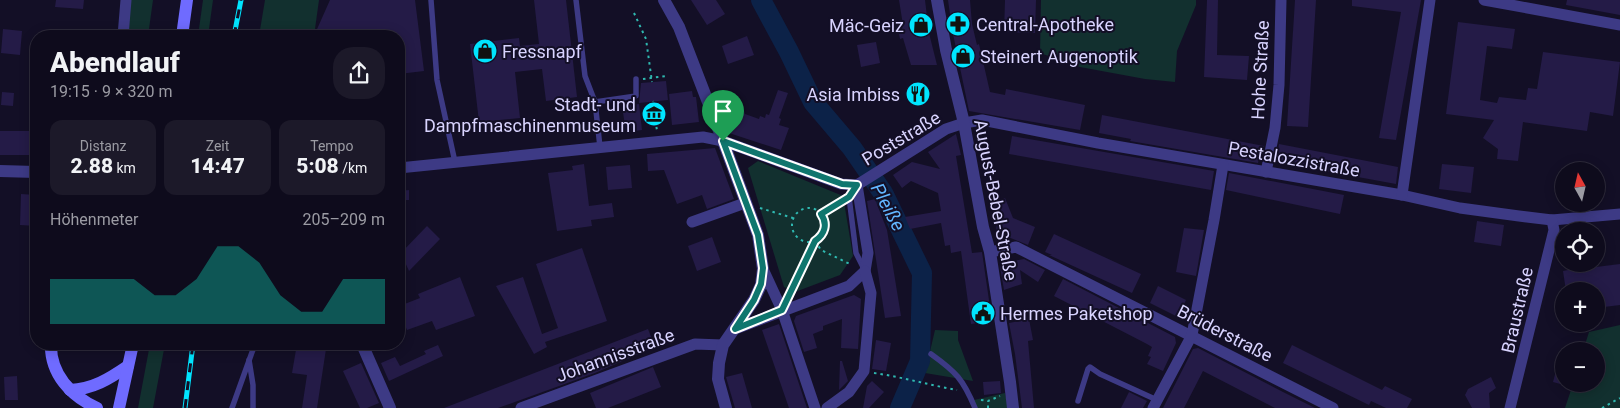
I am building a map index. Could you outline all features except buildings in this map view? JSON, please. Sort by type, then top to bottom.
[{"type":"main road","points":[[183,30],[187,0]]},
{"type":"main road","points":[[52,350],[53,365],[60,379],[80,398],[97,408]]},
{"type":"main road","points":[[119,408],[132,350]]},
{"type":"main road","points":[[70,390],[81,390],[100,384],[128,366]]},
{"type":"street","points":[[124,30],[126,0]]},
{"type":"street","points":[[664,0],[679,27],[758,235],[763,268],[782,310],[815,408]]},
{"type":"street","name":"August-Bebel-Straße","points":[[937,0],[946,50],[964,124],[983,227],[990,252],[1013,408]]},
{"type":"street","name":"Hohe Straße","points":[[1266,172],[1275,128],[1279,85],[1281,0]]},
{"type":"street","points":[[1402,196],[1430,0]]},
{"type":"street","points":[[1484,0],[1620,25]]},
{"type":"street","name":"Pestalozzistraße","points":[[964,124],[982,120],[1460,208],[1552,220],[1620,214]]},
{"type":"street","name":"Poststraße","points":[[860,184],[946,129],[964,124]]},
{"type":"street","points":[[405,167],[703,137],[723,141],[842,184],[860,184],[868,254],[865,271],[871,293],[864,371],[849,392],[827,408]]},
{"type":"street","points":[[1155,404],[1192,335],[1223,165]]},
{"type":"street","points":[[0,171],[30,172]]},
{"type":"street","points":[[692,222],[745,203]]},
{"type":"street","name":"Braustraße","points":[[1510,408],[1554,230],[1552,220]]},
{"type":"street","name":"Brüderstraße","points":[[990,252],[1016,247],[1333,408]]},
{"type":"street","points":[[726,408],[718,379],[723,345],[754,300],[761,284],[763,268]]},
{"type":"street","points":[[735,329],[849,286],[865,271]]},
{"type":"street","name":"Johannisstraße","points":[[521,408],[695,344],[723,345]]},
{"type":"street","points":[[365,350],[390,408]]},
{"type":"lane","points":[[431,0],[437,80],[455,162]]},
{"type":"lane","points":[[576,0],[585,76],[595,102],[600,147]]},
{"type":"lane","points":[[595,102],[636,96],[636,79]]},
{"type":"lane","points":[[860,184],[849,197],[856,253],[865,271]]},
{"type":"lane","points":[[232,408],[253,350]]},
{"type":"lane","points":[[931,354],[956,372],[969,392],[975,408]]},
{"type":"lane","points":[[249,359],[253,385],[253,408]]},
{"type":"lane","points":[[1078,401],[1090,367],[1155,404]]},
{"type":"path","points":[[634,13],[646,39],[652,82]]},
{"type":"path","points":[[636,79],[666,76]]},
{"type":"path","points":[[653,101],[658,142]]},
{"type":"path","points":[[821,214],[849,197]]},
{"type":"path","points":[[745,203],[794,218]]},
{"type":"path","points":[[812,209],[821,214],[825,229],[820,238],[815,241],[804,241],[794,234],[792,229],[794,218],[801,210],[812,209]]},
{"type":"path","points":[[815,241],[821,250],[865,271]]},
{"type":"path","points":[[782,310],[815,241]]},
{"type":"path","points":[[864,371],[901,377],[926,385],[969,392]]},
{"type":"path","points":[[971,398],[988,401],[1011,390]]},
{"type":"path","points":[[1602,408],[1620,398]]},
{"type":"path","points":[[988,401],[988,408]]},
{"type":"green space","points":[[126,0],[153,0],[149,30],[124,30]]},
{"type":"green space","points":[[203,0],[213,0],[209,30],[199,30]]},
{"type":"green space","points":[[265,0],[319,0],[315,30],[260,30]]},
{"type":"green space","points":[[1041,0],[1196,0],[1196,5],[1177,51],[1175,82],[1145,79],[1080,67],[1040,53]]},
{"type":"green space","points":[[758,161],[843,196],[853,256],[840,275],[795,292],[784,287],[748,168]]},
{"type":"green space","points":[[1620,325],[1620,408],[1565,408],[1570,392],[1605,392],[1605,342],[1586,342],[1589,332],[1605,332],[1605,328]]},
{"type":"green space","points":[[935,330],[958,331],[958,340],[973,381],[925,373]]},
{"type":"green space","points":[[149,350],[164,350],[153,408],[138,408]]},
{"type":"green space","points":[[1005,393],[1008,408],[976,408],[974,400]]},
{"type":"waterway","name":"Pleiße","points":[[761,0],[813,102],[852,148],[883,193],[922,273],[920,361],[900,408]]},
{"type":"railway","points":[[235,30],[241,0]]},
{"type":"railway","points":[[185,408],[192,350]]},
{"type":"place","name":"Central-Apotheke","points":[[958,24]]},
{"type":"place","name":"Mäc-Geiz","points":[[921,25]]},
{"type":"place","name":"Fressnapf","points":[[485,51]]},
{"type":"place","name":"Steinert Augenoptik","points":[[963,56]]},
{"type":"place","name":"Asia Imbiss","points":[[918,94]]},
{"type":"place","name":"Stadt- und Dampfmaschinenmuseum","points":[[654,114]]},
{"type":"place","name":"Hermes Paketshop","points":[[983,313]]},
{"type":"route","points":[[723,141],[842,184],[849,186],[857,185],[849,197],[821,214],[825,224],[823,234],[815,241],[782,310],[735,329],[754,300],[761,284],[763,268],[758,235],[723,141]]}]
